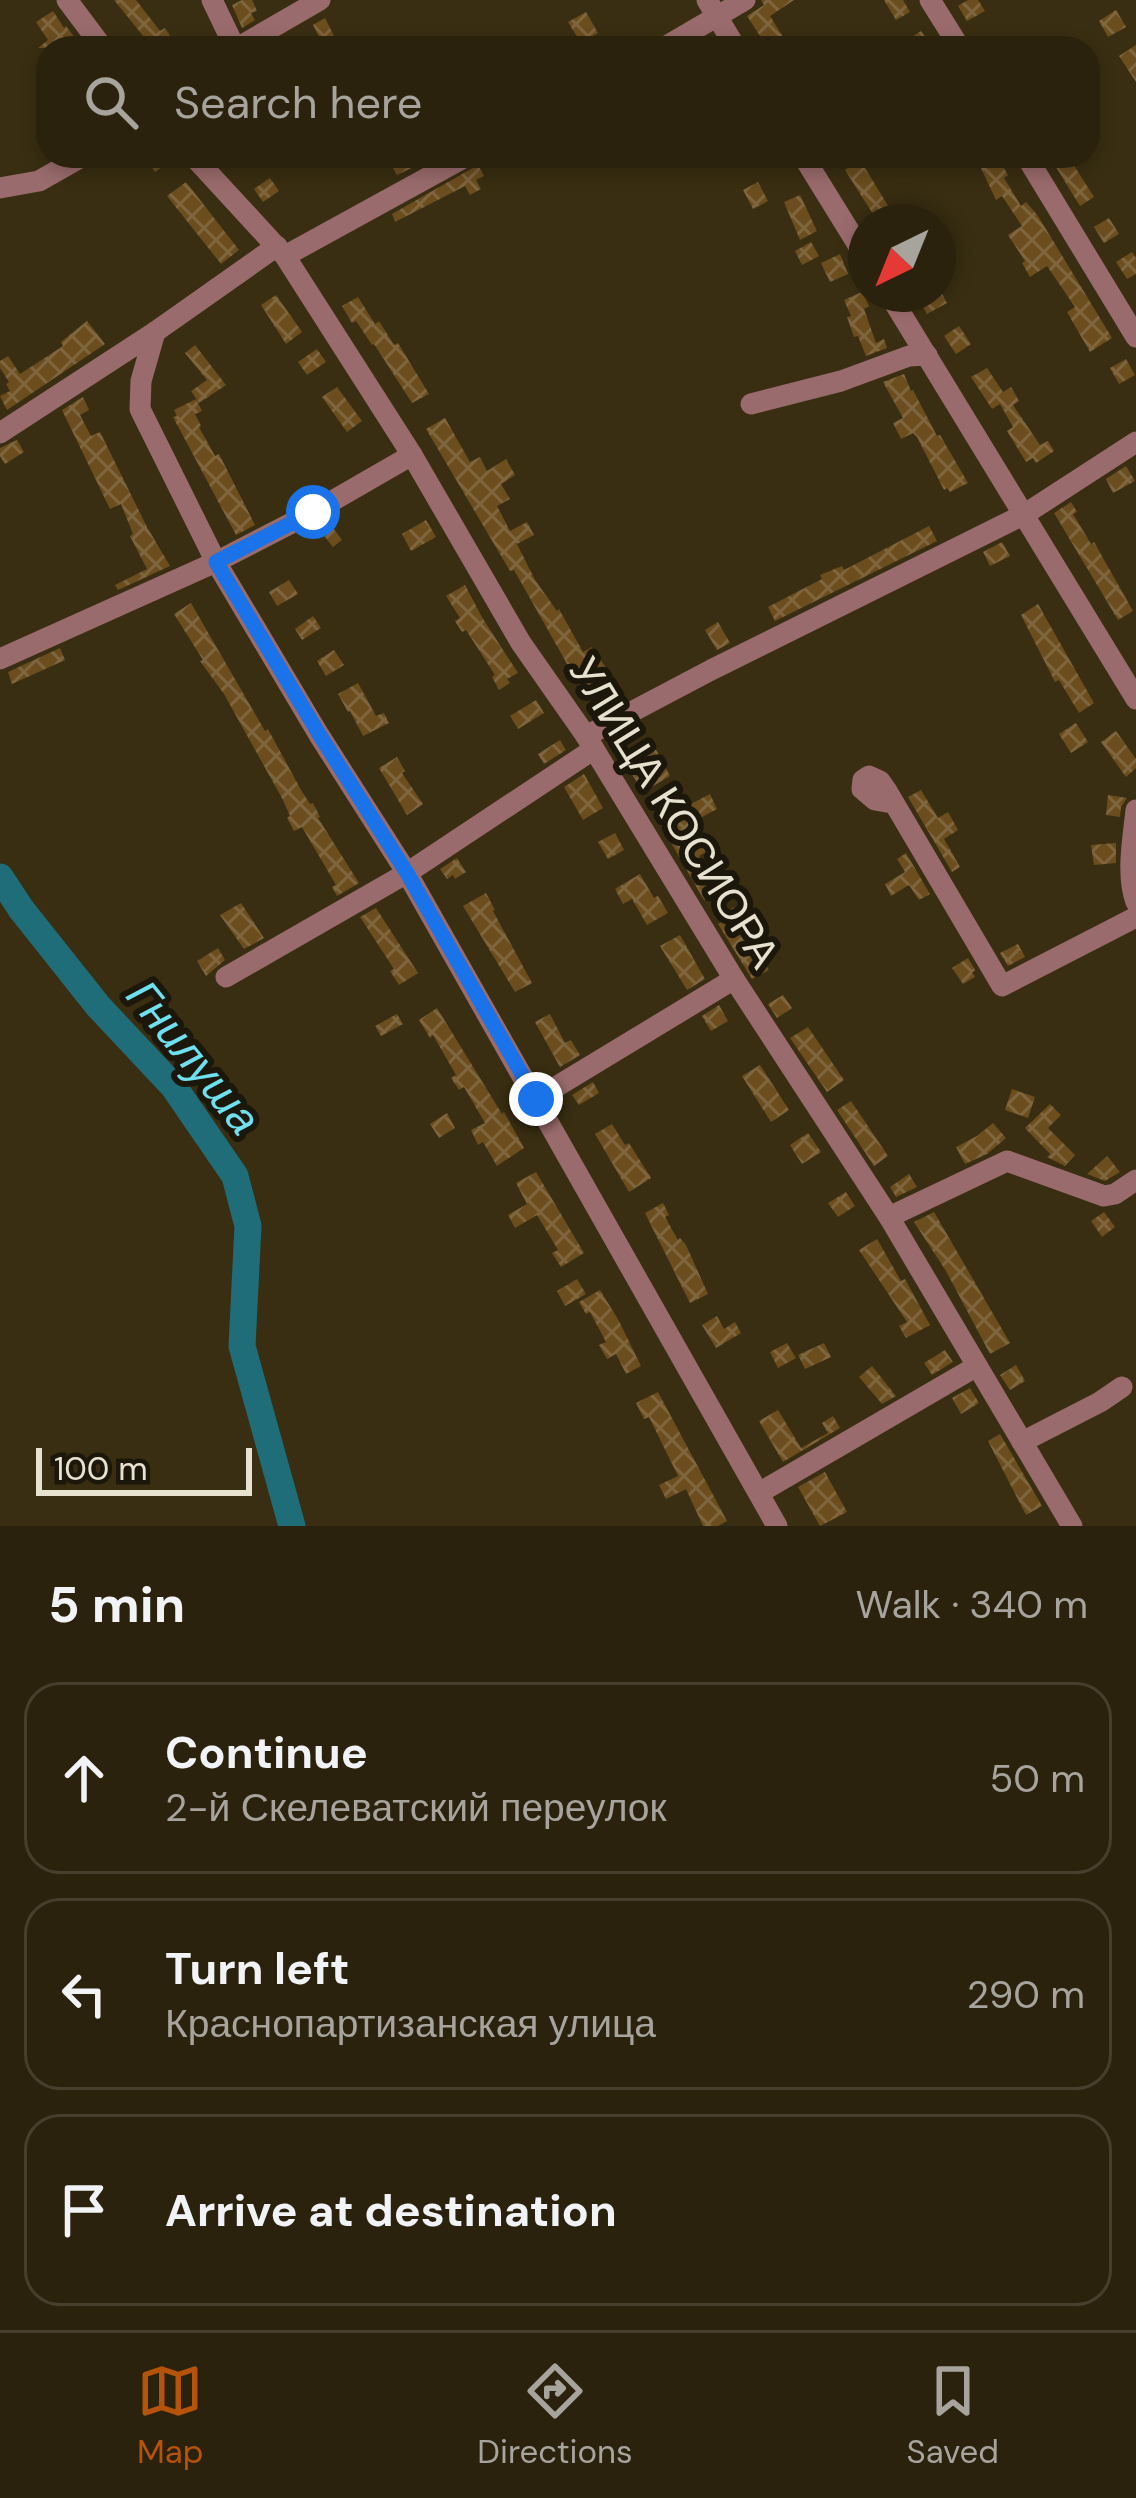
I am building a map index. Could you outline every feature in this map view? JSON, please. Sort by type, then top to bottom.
[{"type":"street","points":[[67,0],[94,36]]},
{"type":"street","points":[[212,0],[230,36]]},
{"type":"street","points":[[257,36],[320,0]]},
{"type":"street","points":[[678,36],[712,9],[745,0]]},
{"type":"street","points":[[930,0],[952,36]]},
{"type":"street","points":[[712,9],[729,36]]},
{"type":"street","points":[[0,188],[39,181],[62,168]]},
{"type":"street","name":"УЛИЦА КОСИОРА","points":[[204,168],[281,251],[412,455],[520,643],[590,742],[734,979],[889,1217],[1072,1526]]},
{"type":"street","points":[[0,433],[281,251],[444,168]]},
{"type":"street","points":[[810,168],[848,228]]},
{"type":"street","points":[[1033,168],[1136,337]]},
{"type":"street","points":[[900,312],[1136,699]]},
{"type":"street","points":[[155,332],[141,381],[140,409],[216,562],[407,873],[777,1526]]},
{"type":"street","points":[[751,404],[841,381],[909,356],[927,356]]},
{"type":"street","points":[[226,977],[407,873],[590,742],[711,670],[1025,514],[1136,442]]},
{"type":"street","points":[[0,659],[216,562],[412,455]]},
{"type":"street","points":[[890,797],[1002,986],[1136,917]]},
{"type":"street","points":[[1136,810],[1132,884],[1136,902]]},
{"type":"street","points":[[536,1099],[734,979]]},
{"type":"street","points":[[889,1217],[1007,1161],[1104,1196],[1136,1180]]},
{"type":"street","points":[[759,1493],[977,1366]]},
{"type":"street","points":[[1022,1442],[1122,1387]]},
{"type":"building","points":[[114,0],[136,0],[160,31],[165,28],[170,36],[143,36]]},
{"type":"building","points":[[252,0],[257,11],[251,13],[255,20],[242,28],[232,5]]},
{"type":"building","points":[[761,0],[794,0],[770,16],[782,36],[760,36],[747,16],[764,5]]},
{"type":"building","points":[[884,0],[903,0],[910,12],[896,20]]},
{"type":"building","points":[[978,0],[985,11],[967,21],[958,6]]},
{"type":"building","points":[[1116,10],[1126,27],[1108,37],[1099,21]]},
{"type":"building","points":[[53,11],[74,36],[45,36],[36,22]]},
{"type":"building","points":[[586,12],[598,33],[577,36],[568,22]]},
{"type":"building","points":[[325,18],[334,36],[318,36],[313,25]]},
{"type":"building","points":[[1136,45],[1136,82],[1119,56]]},
{"type":"building","points":[[473,168],[480,168],[484,176],[476,180],[481,189],[470,195],[465,186],[395,222],[392,214]]},
{"type":"building","points":[[848,168],[865,168],[887,204],[867,204]]},
{"type":"building","points":[[981,168],[1004,168],[1008,175],[1004,178],[1021,206],[1026,202],[1038,216],[1112,338],[1090,352],[1067,312],[1075,307],[1047,266],[1030,277],[1008,235],[1022,226],[1002,196],[996,200]]},
{"type":"building","points":[[1056,168],[1076,168],[1094,197],[1080,206]]},
{"type":"building","points":[[270,178],[279,191],[263,202],[254,189]]},
{"type":"building","points":[[186,182],[239,250],[221,264],[167,196]]},
{"type":"building","points":[[758,182],[768,201],[753,209],[743,190]]},
{"type":"building","points":[[800,195],[817,231],[800,240],[784,202]]},
{"type":"building","points":[[1109,218],[1119,234],[1104,243],[1094,227]]},
{"type":"building","points":[[811,242],[819,256],[802,265],[795,251]]},
{"type":"building","points":[[1132,252],[1136,274],[1127,279],[1116,262]]},
{"type":"building","points":[[840,254],[848,274],[830,282],[821,263]]},
{"type":"building","points":[[276,295],[302,332],[286,344],[261,305]]},
{"type":"building","points":[[358,297],[375,324],[379,321],[394,345],[398,343],[429,394],[412,403],[374,344],[356,321],[352,323],[342,306]]},
{"type":"building","points":[[849,312],[865,312],[876,343],[884,339],[887,348],[866,356],[858,336],[854,337],[847,317]]},
{"type":"building","points":[[87,321],[105,344],[7,410],[0,396],[10,391],[9,382],[0,361],[8,356],[20,374],[63,346],[61,342]]},
{"type":"building","points":[[959,326],[971,344],[956,354],[944,336]]},
{"type":"building","points":[[195,345],[226,385],[199,403],[191,391],[207,380],[185,353]]},
{"type":"building","points":[[317,349],[326,362],[307,375],[298,362]]},
{"type":"building","points":[[1126,359],[1135,375],[1119,384],[1110,368]]},
{"type":"building","points":[[987,368],[1003,392],[1011,387],[1019,401],[1013,405],[1040,445],[1048,441],[1054,451],[1036,463],[1033,458],[1026,462],[1007,431],[1013,427],[1000,404],[992,409],[971,377]]},
{"type":"building","points":[[904,374],[968,483],[950,492],[944,490],[917,437],[913,433],[901,439],[893,423],[903,418],[883,382]]},
{"type":"building","points":[[337,387],[362,421],[347,432],[322,397]]},
{"type":"building","points":[[83,397],[89,410],[80,415],[91,436],[100,432],[170,566],[118,590],[115,585],[147,569],[121,504],[110,509],[62,410]]},
{"type":"building","points":[[196,399],[202,411],[195,414],[199,427],[215,456],[219,454],[255,525],[236,535],[173,417],[177,416],[174,410]]},
{"type":"building","points":[[445,418],[470,462],[480,457],[487,471],[506,459],[515,475],[501,484],[510,499],[497,506],[510,531],[527,522],[534,535],[517,544],[535,580],[559,609],[583,652],[592,647],[616,683],[588,701],[426,429]]},
{"type":"building","points":[[17,440],[24,452],[5,464],[0,448]]},
{"type":"building","points":[[1126,466],[1135,481],[1113,493],[1106,479]]},
{"type":"building","points":[[1071,502],[1077,512],[1073,514],[1133,611],[1118,620],[1054,513]]},
{"type":"building","points":[[426,520],[436,537],[411,551],[402,534]]},
{"type":"building","points":[[328,521],[342,540],[333,547],[317,527]]},
{"type":"building","points":[[929,526],[937,541],[775,621],[768,607],[822,579],[820,575],[842,566],[844,570]]},
{"type":"building","points":[[1002,542],[1010,556],[990,566],[983,552]]},
{"type":"building","points":[[289,580],[298,594],[277,606],[269,592]]},
{"type":"building","points":[[465,585],[518,673],[499,690],[495,675],[455,621],[460,618],[446,596]]},
{"type":"building","points":[[191,603],[359,883],[337,896],[332,887],[336,885],[302,827],[294,831],[283,800],[174,614]]},
{"type":"building","points":[[1038,604],[1094,703],[1079,713],[1059,680],[1055,682],[1021,615]]},
{"type":"building","points":[[313,616],[321,628],[302,640],[295,629]]},
{"type":"building","points":[[718,622],[730,643],[717,650],[705,630]]},
{"type":"building","points":[[60,648],[65,660],[12,684],[8,672]]},
{"type":"building","points":[[334,650],[344,665],[326,676],[317,661]]},
{"type":"building","points":[[358,683],[376,716],[384,713],[389,723],[363,736],[338,694]]},
{"type":"building","points":[[536,700],[544,713],[518,729],[510,716]]},
{"type":"building","points":[[1076,723],[1088,742],[1071,753],[1059,734]]},
{"type":"building","points":[[1116,731],[1136,759],[1136,768],[1126,777],[1101,742]]},
{"type":"building","points":[[560,740],[566,750],[544,764],[538,754]]},
{"type":"building","points":[[651,740],[670,776],[643,792],[622,758]]},
{"type":"building","points":[[397,757],[423,804],[407,815],[379,768]]},
{"type":"building","points":[[584,774],[603,808],[583,820],[564,787]]},
{"type":"building","points":[[921,790],[938,818],[948,812],[958,830],[944,839],[960,867],[952,872],[908,797]]},
{"type":"building","points":[[710,794],[717,809],[693,822],[708,851],[699,856],[719,892],[704,900],[654,813],[680,799],[685,807]]},
{"type":"building","points":[[1108,795],[1127,798],[1120,817],[1106,815]]},
{"type":"building","points":[[615,833],[624,850],[608,859],[598,842]]},
{"type":"building","points":[[1116,843],[1116,863],[1094,865],[1091,845]]},
{"type":"building","points":[[906,853],[930,894],[919,900],[909,885],[891,896],[885,884],[905,872],[897,859]]},
{"type":"building","points":[[457,858],[466,872],[447,879],[440,869]]},
{"type":"building","points":[[640,874],[668,913],[647,925],[632,899],[623,904],[615,889]]},
{"type":"building","points":[[486,893],[532,983],[515,992],[463,906]]},
{"type":"building","points":[[241,903],[264,938],[244,949],[220,915]]},
{"type":"building","points":[[734,907],[769,970],[752,979],[718,924],[725,920],[721,914]]},
{"type":"building","points":[[376,908],[418,973],[399,985],[390,971],[394,969],[360,917]]},
{"type":"building","points":[[680,935],[705,979],[687,990],[660,946]]},
{"type":"building","points":[[1018,944],[1025,957],[1008,966],[1000,953]]},
{"type":"building","points":[[218,948],[225,960],[206,976],[197,961]]},
{"type":"building","points":[[968,958],[975,977],[963,984],[952,968]]},
{"type":"building","points":[[783,995],[792,1008],[777,1018],[768,1004]]},
{"type":"building","points":[[719,1005],[728,1021],[711,1031],[702,1016]]},
{"type":"building","points":[[437,1008],[524,1148],[497,1166],[471,1130],[485,1123],[464,1087],[459,1090],[451,1078],[456,1075],[419,1020]]},
{"type":"building","points":[[397,1014],[403,1024],[381,1036],[375,1026]]},
{"type":"building","points":[[550,1014],[565,1043],[571,1040],[580,1055],[560,1067],[535,1022]]},
{"type":"building","points":[[808,1027],[844,1080],[827,1092],[790,1038]]},
{"type":"building","points":[[760,1065],[789,1110],[771,1122],[742,1076]]},
{"type":"building","points":[[593,1082],[599,1093],[579,1105],[572,1095]]},
{"type":"building","points":[[1012,1089],[1035,1097],[1028,1118],[1005,1110]]},
{"type":"building","points":[[851,1101],[888,1156],[874,1166],[837,1110]]},
{"type":"building","points":[[1050,1104],[1061,1115],[1048,1128],[1075,1155],[1065,1166],[1047,1157],[1050,1154],[1025,1128]]},
{"type":"building","points":[[447,1113],[455,1128],[439,1138],[430,1124]]},
{"type":"building","points":[[993,1123],[1006,1138],[965,1164],[956,1147]]},
{"type":"building","points":[[612,1124],[651,1178],[629,1192],[595,1134]]},
{"type":"building","points":[[808,1133],[821,1152],[802,1164],[790,1145]]},
{"type":"building","points":[[1107,1156],[1120,1172],[1105,1181],[1087,1174]]},
{"type":"building","points":[[536,1172],[584,1253],[561,1267],[552,1253],[558,1250],[537,1215],[515,1228],[508,1215],[527,1204],[516,1183]]},
{"type":"building","points":[[909,1174],[917,1187],[896,1197],[890,1187]]},
{"type":"building","points":[[846,1192],[855,1206],[838,1217],[828,1203]]},
{"type":"building","points":[[663,1203],[669,1215],[665,1217],[686,1245],[708,1294],[690,1303],[645,1213]]},
{"type":"building","points":[[934,1212],[1010,1343],[990,1354],[914,1222]]},
{"type":"building","points":[[1104,1212],[1115,1227],[1102,1237],[1091,1221]]},
{"type":"building","points":[[877,1239],[930,1325],[906,1338],[899,1326],[907,1322],[859,1250]]},
{"type":"building","points":[[577,1279],[586,1294],[565,1306],[557,1291]]},
{"type":"building","points":[[600,1290],[641,1366],[626,1374],[616,1354],[607,1359],[599,1345],[606,1342],[579,1302]]},
{"type":"building","points":[[717,1316],[724,1329],[735,1322],[741,1333],[716,1348],[702,1325]]},
{"type":"building","points":[[787,1343],[796,1358],[778,1368],[770,1352]]},
{"type":"building","points":[[824,1343],[831,1357],[805,1369],[798,1355]]},
{"type":"building","points":[[945,1350],[953,1362],[932,1375],[924,1363]]},
{"type":"building","points":[[1016,1365],[1025,1381],[1010,1390],[1000,1375]]},
{"type":"building","points":[[872,1366],[896,1396],[882,1404],[859,1377]]},
{"type":"building","points":[[970,1388],[979,1403],[961,1414],[952,1398]]},
{"type":"building","points":[[658,1392],[727,1521],[718,1526],[703,1526],[686,1489],[666,1499],[659,1485],[678,1476],[649,1417],[644,1419],[636,1403]]},
{"type":"building","points":[[778,1410],[801,1448],[828,1433],[822,1423],[833,1416],[840,1428],[783,1462],[759,1421]]},
{"type":"building","points":[[1000,1434],[1042,1506],[1026,1515],[988,1441]]},
{"type":"building","points":[[825,1472],[847,1512],[820,1526],[798,1487]]},
{"type":"waterway","name":"Гнилуша","points":[[0,877],[98,1006],[174,1087],[235,1176],[248,1226],[242,1346],[292,1526]]},
{"type":"route","points":[[313,512],[216,562],[407,873],[536,1099]]}]
